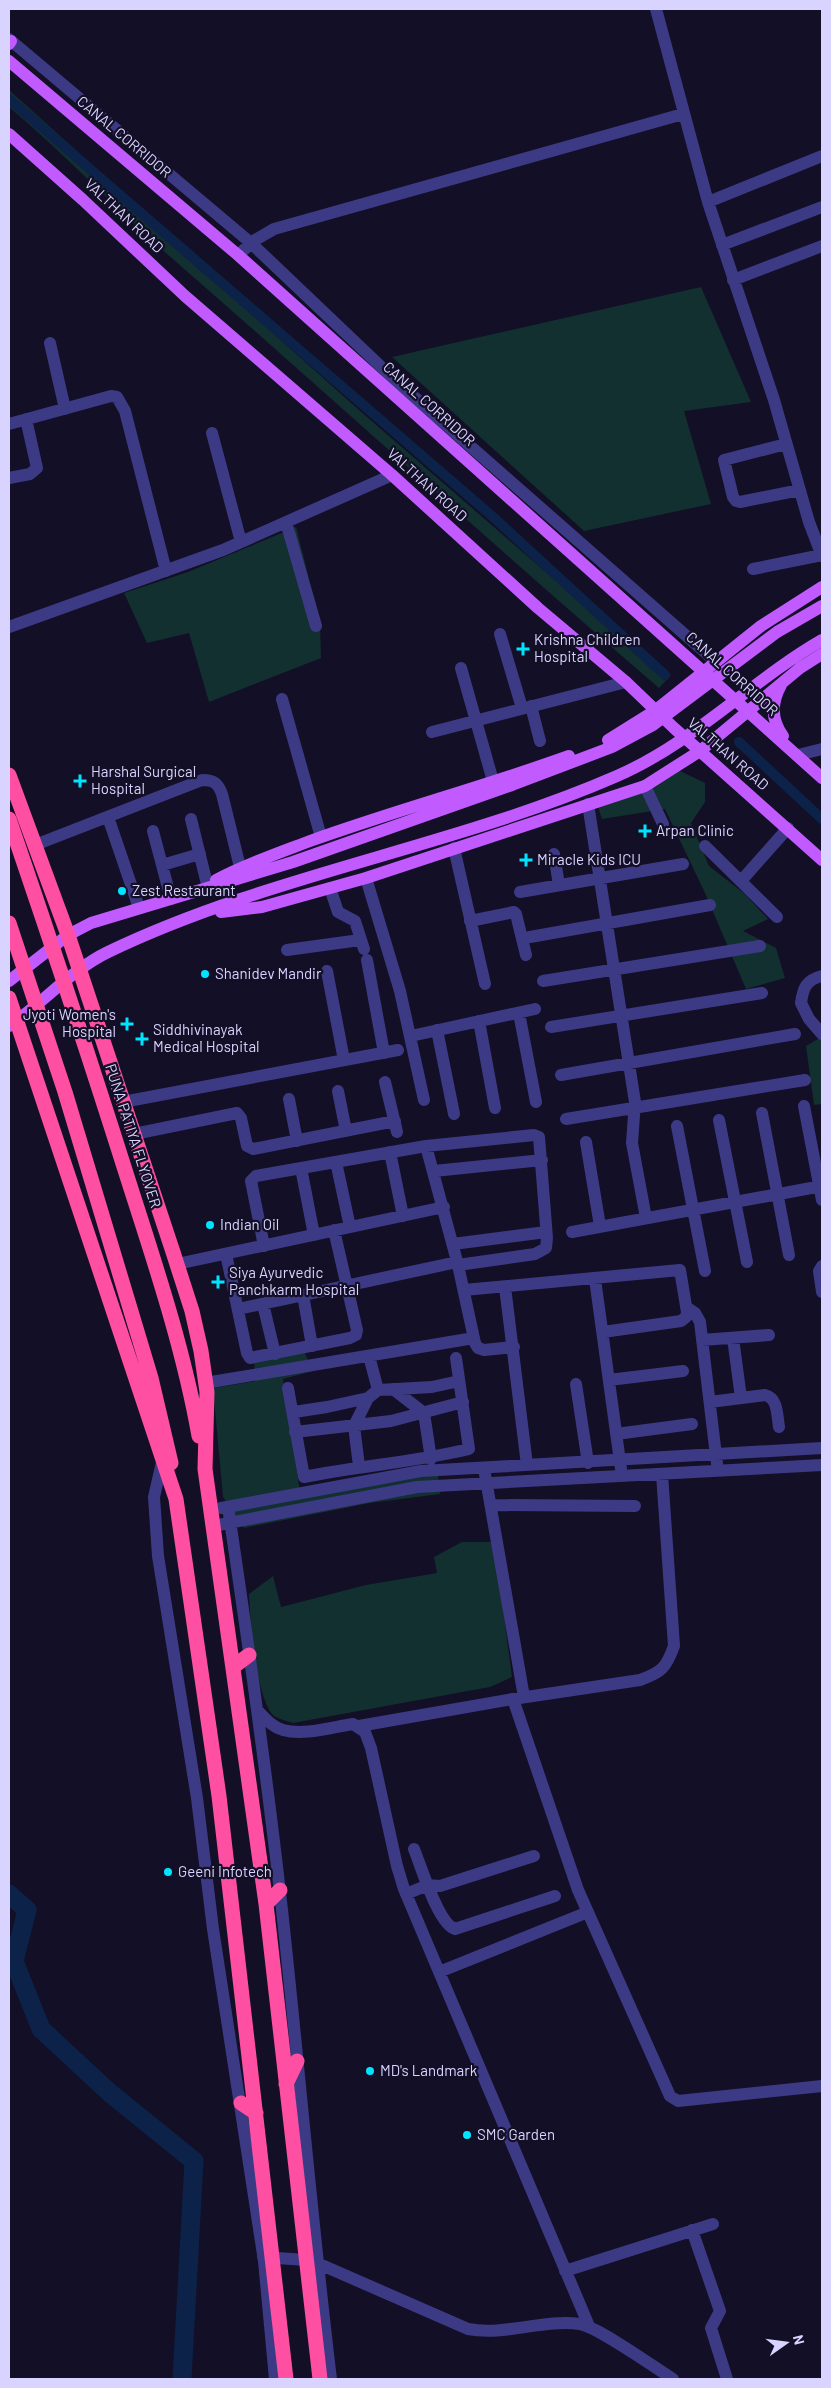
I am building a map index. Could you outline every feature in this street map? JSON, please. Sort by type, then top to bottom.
[{"type":"highway","points":[[9,774],[68,935],[177,1264],[192,1311],[201,1351],[206,1383],[205,1469],[266,1904],[286,2084],[311,2262],[320,2379]]},
{"type":"highway","name":"PUNA PATIYA FLYOVER","points":[[9,819],[46,924],[153,1257],[186,1370],[205,1469]]},
{"type":"highway","points":[[9,923],[65,1092],[161,1415],[176,1499],[219,1796],[256,2113],[268,2257],[286,2379]]},
{"type":"highway","points":[[9,998],[12,1023],[176,1499]]},
{"type":"highway","points":[[233,1667],[249,1655]]},
{"type":"highway","points":[[266,1904],[280,1890]]},
{"type":"highway","points":[[286,2084],[297,2061]]},
{"type":"highway","points":[[241,2103],[256,2113]]},
{"type":"main road","name":"CANAL CORRIDOR","points":[[9,61],[238,255],[822,778]]},
{"type":"main road","name":"VALTHAN ROAD","points":[[9,134],[83,200],[185,296],[392,475],[538,608],[626,682],[822,860]]},
{"type":"main road","points":[[191,893],[240,866],[378,816],[493,781],[618,736],[656,710],[761,626],[822,587]]},
{"type":"main road","points":[[9,981],[68,935],[91,923],[293,862],[521,782],[632,738],[653,725],[776,632],[822,606]]},
{"type":"main road","points":[[12,1023],[79,970],[106,953],[194,915],[299,880],[489,822],[619,776],[650,761],[678,743],[792,657],[822,640]]},
{"type":"main road","points":[[194,915],[262,907],[366,878],[645,786],[700,751],[783,681],[822,654]]},
{"type":"main road","points":[[783,681],[775,696],[775,725],[798,755]]},
{"type":"street","points":[[656,9],[708,202],[822,555],[753,569]]},
{"type":"street","points":[[9,41],[251,243],[395,380],[715,661]]},
{"type":"street","points":[[238,255],[251,243],[274,229],[683,114]]},
{"type":"street","points":[[708,202],[822,156]]},
{"type":"street","points":[[722,245],[822,207]]},
{"type":"street","points":[[732,280],[822,246]]},
{"type":"street","points":[[50,343],[65,409]]},
{"type":"street","points":[[9,424],[112,396],[117,397],[122,402],[166,571]]},
{"type":"street","points":[[9,478],[30,474],[37,468],[26,419]]},
{"type":"street","points":[[212,433],[241,542]]},
{"type":"street","points":[[786,444],[724,460],[733,497],[736,501],[740,502],[800,490]]},
{"type":"street","points":[[9,627],[241,542],[392,475]]},
{"type":"street","points":[[286,522],[316,626]]},
{"type":"street","points":[[500,634],[540,741]]},
{"type":"street","points":[[461,668],[474,721],[493,781]]},
{"type":"street","points":[[432,732],[626,682]]},
{"type":"street","points":[[282,699],[321,837]]},
{"type":"street","points":[[798,755],[822,749]]},
{"type":"street","points":[[35,845],[202,780],[212,780],[218,784],[222,794],[240,866]]},
{"type":"street","points":[[645,786],[663,824]]},
{"type":"street","points":[[588,804],[629,1063],[634,1108],[632,1143],[646,1218]]},
{"type":"street","points":[[108,817],[139,908]]},
{"type":"street","points":[[191,819],[207,884]]},
{"type":"street","points":[[741,881],[788,828]]},
{"type":"street","points":[[153,831],[171,899]]},
{"type":"street","points":[[705,846],[777,917]]},
{"type":"street","points":[[454,848],[484,984]]},
{"type":"street","points":[[162,865],[200,854]]},
{"type":"street","points":[[554,854],[559,885]]},
{"type":"street","points":[[520,892],[683,864]]},
{"type":"street","points":[[366,878],[398,982],[424,1100]]},
{"type":"street","points":[[330,888],[338,912],[355,921],[364,950],[384,1053]]},
{"type":"street","points":[[530,937],[710,905]]},
{"type":"street","points":[[470,921],[514,912],[526,956]]},
{"type":"street","points":[[544,981],[760,946]]},
{"type":"street","points":[[287,950],[364,950]]},
{"type":"street","points":[[327,971],[344,1060]]},
{"type":"street","points":[[822,976],[809,980],[805,985],[801,1003],[809,1019],[822,1034]]},
{"type":"street","points":[[551,1027],[762,993]]},
{"type":"street","points":[[411,1036],[536,1009]]},
{"type":"street","points":[[519,1013],[536,1102]]},
{"type":"street","points":[[479,1021],[495,1108]]},
{"type":"street","points":[[438,1030],[454,1114]]},
{"type":"street","points":[[561,1075],[795,1034]]},
{"type":"street","points":[[123,1102],[398,1050]]},
{"type":"street","points":[[566,1119],[805,1080]]},
{"type":"street","points":[[134,1134],[237,1114],[241,1118],[249,1148],[297,1141],[346,1130],[396,1126],[386,1082]]},
{"type":"street","points":[[338,1091],[346,1130]]},
{"type":"street","points":[[289,1099],[297,1141]]},
{"type":"street","points":[[804,1106],[821,1186],[822,1200]]},
{"type":"street","points":[[762,1113],[789,1255]]},
{"type":"street","points":[[719,1120],[746,1262]]},
{"type":"street","points":[[677,1126],[705,1271]]},
{"type":"street","points":[[238,1309],[458,1263],[542,1252],[546,1248],[546,1232],[540,1141],[534,1135],[426,1146],[253,1178],[264,1246]]},
{"type":"street","points":[[586,1142],[600,1226]]},
{"type":"street","points":[[426,1146],[444,1207],[474,1338],[478,1348],[484,1350],[514,1347]]},
{"type":"street","points":[[390,1152],[403,1216]]},
{"type":"street","points":[[434,1171],[542,1160]]},
{"type":"street","points":[[336,1162],[350,1227]]},
{"type":"street","points":[[300,1168],[314,1235]]},
{"type":"street","points":[[572,1232],[821,1186]]},
{"type":"street","points":[[177,1264],[444,1207]]},
{"type":"street","points":[[226,1254],[247,1353],[250,1358],[312,1346],[356,1335],[357,1330],[334,1230]]},
{"type":"street","points":[[453,1244],[546,1232]]},
{"type":"street","points":[[822,1266],[819,1271],[822,1292]]},
{"type":"street","points":[[464,1290],[680,1270],[686,1307],[686,1317],[681,1321],[602,1332]]},
{"type":"street","points":[[595,1278],[621,1477]]},
{"type":"street","points":[[505,1287],[514,1347],[526,1465]]},
{"type":"street","points":[[303,1296],[312,1346]]},
{"type":"street","points":[[263,1304],[275,1354]]},
{"type":"street","points":[[686,1307],[698,1316],[717,1471]]},
{"type":"street","points":[[702,1340],[769,1335]]},
{"type":"street","points":[[206,1383],[474,1338]]},
{"type":"street","points":[[733,1338],[741,1398]]},
{"type":"street","points":[[359,1466],[354,1426],[373,1394],[369,1356]]},
{"type":"street","points":[[288,1388],[294,1412],[295,1432],[304,1477],[359,1466],[431,1459],[469,1449],[456,1358]]},
{"type":"street","points":[[609,1380],[683,1371]]},
{"type":"street","points":[[294,1412],[328,1408],[393,1390],[432,1387],[460,1381]]},
{"type":"street","points":[[576,1384],[588,1463]]},
{"type":"street","points":[[393,1390],[424,1413],[431,1459]]},
{"type":"street","points":[[710,1402],[765,1394],[771,1396],[775,1401],[778,1427]]},
{"type":"street","points":[[295,1432],[354,1426],[424,1413],[436,1408],[463,1402]]},
{"type":"street","points":[[616,1434],[692,1424]]},
{"type":"street","points":[[211,1510],[421,1471],[620,1462],[822,1448]]},
{"type":"street","points":[[162,1462],[154,1497],[158,1556],[197,1798],[214,1929],[241,2103],[268,2257],[275,2379]]},
{"type":"street","points":[[213,1526],[417,1487],[822,1465]]},
{"type":"street","points":[[484,1467],[518,1698],[578,1890],[673,2100],[678,2102],[822,2086]]},
{"type":"street","points":[[359,1726],[518,1698],[640,1680],[657,1674],[668,1664],[674,1646],[662,1474]]},
{"type":"street","points":[[491,1505],[634,1506]]},
{"type":"street","points":[[228,1507],[258,1712],[280,1890],[297,2061],[311,2262],[331,2379]]},
{"type":"street","points":[[258,1712],[270,1724],[284,1730],[306,1730],[353,1724],[359,1726],[365,1732],[371,1748],[396,1866],[406,1894],[589,2326]]},
{"type":"street","points":[[414,1848],[434,1886],[434,1900],[444,1922],[450,1928],[455,1929],[555,1896]]},
{"type":"street","points":[[406,1894],[534,1856]]},
{"type":"street","points":[[413,1909],[434,1900]]},
{"type":"street","points":[[439,1972],[588,1912]]},
{"type":"street","points":[[566,2271],[713,2224]]},
{"type":"street","points":[[692,2230],[720,2310],[711,2328],[727,2379]]},
{"type":"street","points":[[268,2257],[311,2262],[468,2329],[491,2331],[570,2324],[589,2326],[673,2379]]},
{"type":"green space","points":[[9,90],[118,188],[173,244],[359,410],[615,632],[671,675],[659,688],[535,580],[146,235],[49,142],[9,107]]},
{"type":"green space","points":[[701,287],[751,402],[684,411],[711,504],[584,531],[392,357]]},
{"type":"green space","points":[[296,527],[320,623],[321,658],[209,702],[189,633],[147,643],[124,593],[188,572]]},
{"type":"green space","points":[[678,770],[705,783],[705,802],[691,823],[709,866],[745,894],[768,919],[743,931],[776,948],[785,978],[746,989],[705,893],[665,809],[602,819],[597,804]]},
{"type":"green space","points":[[821,1037],[822,1104],[814,1105],[806,1046]]},
{"type":"green space","points":[[304,1351],[313,1371],[283,1379],[301,1498],[438,1474],[440,1494],[370,1503],[244,1528],[223,1497],[213,1388],[256,1381],[254,1362]]},
{"type":"green space","points":[[462,1542],[494,1542],[512,1677],[490,1687],[293,1723],[274,1716],[268,1707],[258,1677],[249,1594],[273,1576],[281,1607],[366,1585],[437,1573],[434,1557]]},
{"type":"waterway","points":[[9,99],[492,516],[665,675]]},
{"type":"waterway","points":[[739,742],[822,819]]},
{"type":"waterway","points":[[9,1894],[27,1910],[14,1961],[41,2029],[110,2093],[194,2161],[182,2379]]},
{"type":"place","name":"Krishna Children Hospital","points":[[523,649]]},
{"type":"place","name":"Harshal Surgical Hospital","points":[[80,781]]},
{"type":"place","name":"Arpan Clinic","points":[[645,831]]},
{"type":"place","name":"Miracle Kids ICU","points":[[526,860]]},
{"type":"place","name":"Zest Restaurant","points":[[122,891]]},
{"type":"place","name":"Shanidev Mandir","points":[[205,974]]},
{"type":"place","name":"Jyoti Women's Hospital","points":[[127,1024]]},
{"type":"place","name":"Siddhivinayak Medical Hospital","points":[[142,1039]]},
{"type":"place","name":"Indian Oil","points":[[210,1225]]},
{"type":"place","name":"Siya Ayurvedic Panchkarm Hospital","points":[[218,1282]]},
{"type":"place","name":"Geeni Infotech","points":[[168,1872]]},
{"type":"place","name":"MD's Landmark","points":[[370,2071]]},
{"type":"place","name":"SMC Garden","points":[[467,2135]]}]
